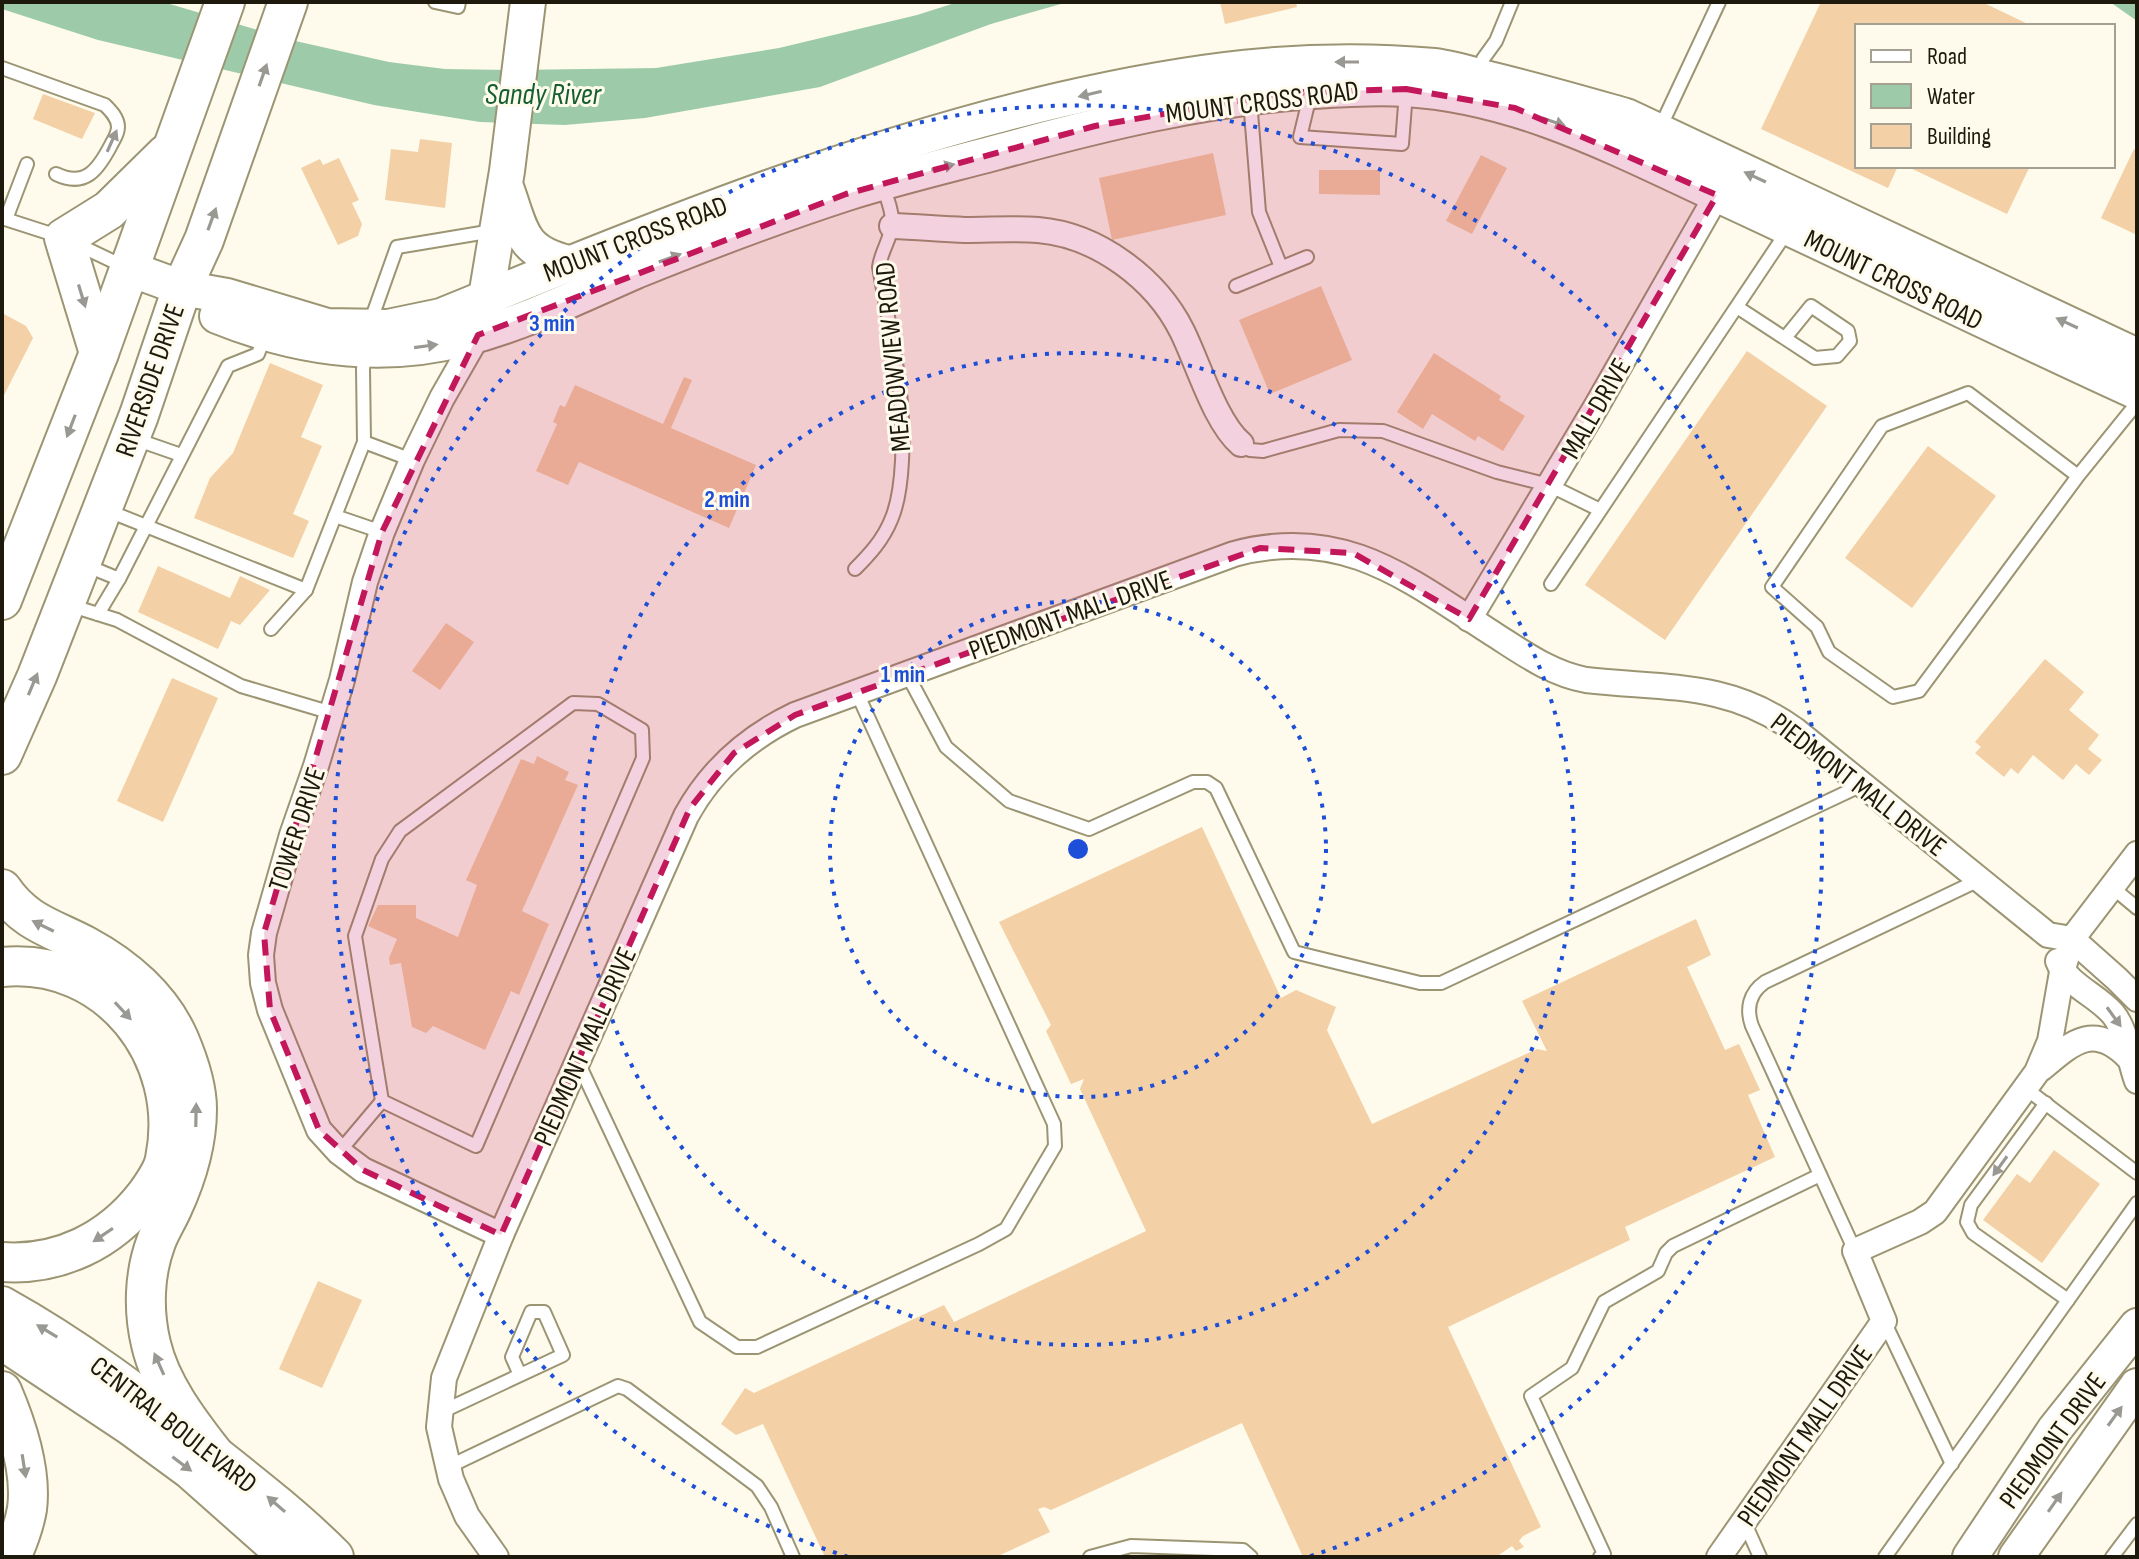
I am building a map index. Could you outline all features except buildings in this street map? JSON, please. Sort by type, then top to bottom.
[{"type":"main road","name":"RIVERSIDE DRIVE","points":[[2,600],[99,353],[225,2]]},
{"type":"main road","name":"RIVERSIDE DRIVE","points":[[2,755],[82,609],[81,564],[130,438],[182,288],[204,240],[288,2]]},
{"type":"main road","points":[[478,335],[506,178],[528,9]]},
{"type":"main road","name":"MOUNT CROSS ROAD","points":[[367,338],[388,327],[441,316],[568,263],[784,180],[984,118],[1200,72],[1250,81],[1307,77],[1407,77],[1438,67],[1477,88],[1541,91],[1626,116],[1652,146],[1717,195],[1798,214],[1972,317],[2137,392]]},
{"type":"main road","name":"MOUNT CROSS ROAD","points":[[130,269],[182,288],[218,317],[270,322],[297,343],[367,338],[429,346],[478,335],[661,261],[846,194],[1095,126],[1189,106],[1250,81]]},
{"type":"main road","name":"MOUNT CROSS ROAD","points":[[1652,146],[1798,214],[2137,356]]},
{"type":"main road","points":[[99,353],[64,238],[109,210],[174,147]]},
{"type":"main road","points":[[506,178],[525,241],[545,257],[568,263]]},
{"type":"main road","points":[[2,889],[16,908],[33,921],[86,946],[116,965],[158,1004],[178,1037],[192,1074],[197,1106],[196,1128],[186,1172],[150,1264],[146,1294],[147,1324],[151,1348],[168,1386],[189,1422],[214,1454]]},
{"type":"main road","points":[[2,967],[32,966],[59,971],[84,981],[120,1007],[151,1049],[161,1076],[169,1133],[165,1162],[151,1187],[134,1210],[113,1229],[68,1254],[23,1264],[2,1262]]},
{"type":"main road","name":"CENTRAL BOULEVARD","points":[[2,1306],[79,1351],[264,1493],[334,1557]]},
{"type":"main road","name":"PIEDMONT DRIVE","points":[[1970,1557],[2055,1429],[2137,1326]]},
{"type":"main road","name":"CENTRAL BOULEVARD","points":[[2,1340],[191,1470],[289,1557]]},
{"type":"main road","name":"PIEDMONT DRIVE","points":[[2016,1557],[2137,1386]]},
{"type":"main road","points":[[2,1391],[20,1443],[26,1479],[27,1507],[11,1557]]},
{"type":"street","name":"MALL DRIVE","points":[[1469,619],[1717,195]]},
{"type":"street","points":[[892,226],[1041,230],[1070,237],[1106,252],[1135,272],[1169,309],[1225,425],[1241,444]]},
{"type":"street","name":"TOWER DRIVE","points":[[478,335],[442,398],[382,532],[365,582],[332,713],[288,849],[264,933],[261,955],[263,983],[270,1010],[319,1130],[339,1152],[363,1170],[501,1235]]},
{"type":"street","name":"PIEDMONT MALL DRIVE","points":[[496,1557],[467,1516],[455,1491],[442,1441],[439,1413],[441,1392],[451,1356],[501,1235],[679,830],[709,780],[743,746],[772,726],[1234,554],[1276,546],[1326,548],[1366,557],[1540,663],[1576,678],[1701,690],[1751,703],[1795,730],[1979,880],[2060,937],[2137,999]]},
{"type":"street","points":[[1855,1251],[1920,1222],[1935,1212],[2031,1080],[2050,1041],[2062,972],[2060,937],[2113,888],[2137,854]]},
{"type":"street","points":[[2062,972],[2112,1012],[2122,1028],[2137,1081]]},
{"type":"street","points":[[2031,1080],[2073,1044],[2086,1038],[2105,1041],[2128,1057]]},
{"type":"street","name":"PIEDMONT MALL DRIVE","points":[[1719,1557],[1884,1321],[1855,1251]]},
{"type":"lane","points":[[435,2],[458,7],[459,2]]},
{"type":"lane","points":[[1477,88],[1483,59],[1496,41],[1512,2]]},
{"type":"lane","points":[[1652,146],[1719,2]]},
{"type":"lane","points":[[2,68],[105,105],[118,123],[117,133],[100,165],[80,179],[70,181],[56,174]]},
{"type":"lane","points":[[1307,77],[1307,108],[1300,137],[1402,144],[1407,77]]},
{"type":"lane","points":[[1250,81],[1259,212],[1281,267]]},
{"type":"lane","points":[[27,164],[4,218],[64,238],[130,269]]},
{"type":"lane","name":"MEADOWVIEW ROAD","points":[[855,569],[874,549],[891,521],[898,498],[904,426],[897,355],[879,267],[880,255],[892,226],[892,215],[882,184]]},
{"type":"lane","points":[[1551,584],[1798,214]]},
{"type":"lane","points":[[271,629],[306,590],[364,442],[363,369],[367,338],[397,247],[497,231]]},
{"type":"lane","points":[[1236,286],[1307,257]]},
{"type":"lane","points":[[1737,307],[1815,358],[1837,356],[1850,341],[1848,331],[1811,306],[1785,338]]},
{"type":"lane","points":[[82,609],[119,579],[228,366],[258,354],[270,322]]},
{"type":"lane","points":[[2078,476],[1968,393],[1882,426],[1772,587],[1817,627],[1829,652],[1893,697],[1919,691],[2078,476],[2137,403]]},
{"type":"lane","points":[[1241,444],[1250,450],[1263,451],[1339,430],[1383,431],[1497,472],[1549,485],[1600,510]]},
{"type":"lane","points":[[130,438],[181,455]]},
{"type":"lane","points":[[364,442],[412,460]]},
{"type":"lane","points":[[103,509],[306,590]]},
{"type":"lane","points":[[335,516],[382,532]]},
{"type":"lane","points":[[81,564],[119,579]]},
{"type":"lane","points":[[82,609],[117,620],[241,686],[332,713]]},
{"type":"lane","points":[[907,674],[946,747],[1009,801],[1089,829],[1193,782],[1207,782],[1216,788],[1294,952],[1420,983],[1441,983],[1862,785]]},
{"type":"lane","points":[[578,1061],[700,1322],[737,1347],[757,1347],[1006,1229],[1055,1146],[1054,1124],[857,693]]},
{"type":"lane","points":[[339,1152],[382,1101],[355,936],[382,859],[400,831],[573,703],[598,704],[642,730],[643,758],[476,1146],[382,1101]]},
{"type":"lane","points":[[1855,1251],[1750,1021],[1749,1008],[1753,995],[1765,982],[1979,880]]},
{"type":"lane","points":[[2113,888],[2137,908]]},
{"type":"lane","points":[[2031,1080],[2046,1103],[2137,1173]]},
{"type":"lane","points":[[2046,1103],[1971,1205],[1967,1222],[1979,1237],[2068,1300]]},
{"type":"lane","points":[[1600,1557],[1604,1554],[1531,1396],[1572,1368],[1604,1302],[1658,1271],[1666,1253],[1673,1246],[1820,1175]]},
{"type":"lane","points":[[1885,1557],[2137,1203]]},
{"type":"lane","points":[[439,1413],[563,1355],[544,1312],[531,1312],[512,1357],[520,1375]]},
{"type":"lane","points":[[1884,1321],[1952,1464]]},
{"type":"lane","points":[[448,1467],[618,1386],[627,1389],[757,1486],[771,1507],[793,1557]]},
{"type":"lane","points":[[1744,1521],[1754,1553]]},
{"type":"lane","points":[[2112,1557],[2137,1524]]},
{"type":"lane","points":[[1090,1557],[1131,1546],[1243,1550],[1251,1557]]},
{"type":"highlighted area","points":[[1406,89],[1515,108],[1717,195],[1469,619],[1353,553],[1260,548],[795,715],[734,753],[690,808],[501,1235],[363,1170],[319,1130],[270,1010],[264,933],[382,532],[478,335],[846,194],[1095,126],[1284,93]]},
{"type":"water","name":"Sandy River","points":[[2,2],[163,2],[291,40],[389,62],[445,69],[513,70],[656,68],[779,48],[958,2],[1068,2],[991,24],[820,87],[645,118],[565,125],[480,122],[374,105],[98,40],[2,9]]},
{"type":"water","points":[[2110,2],[2137,2],[2137,21]]}]
